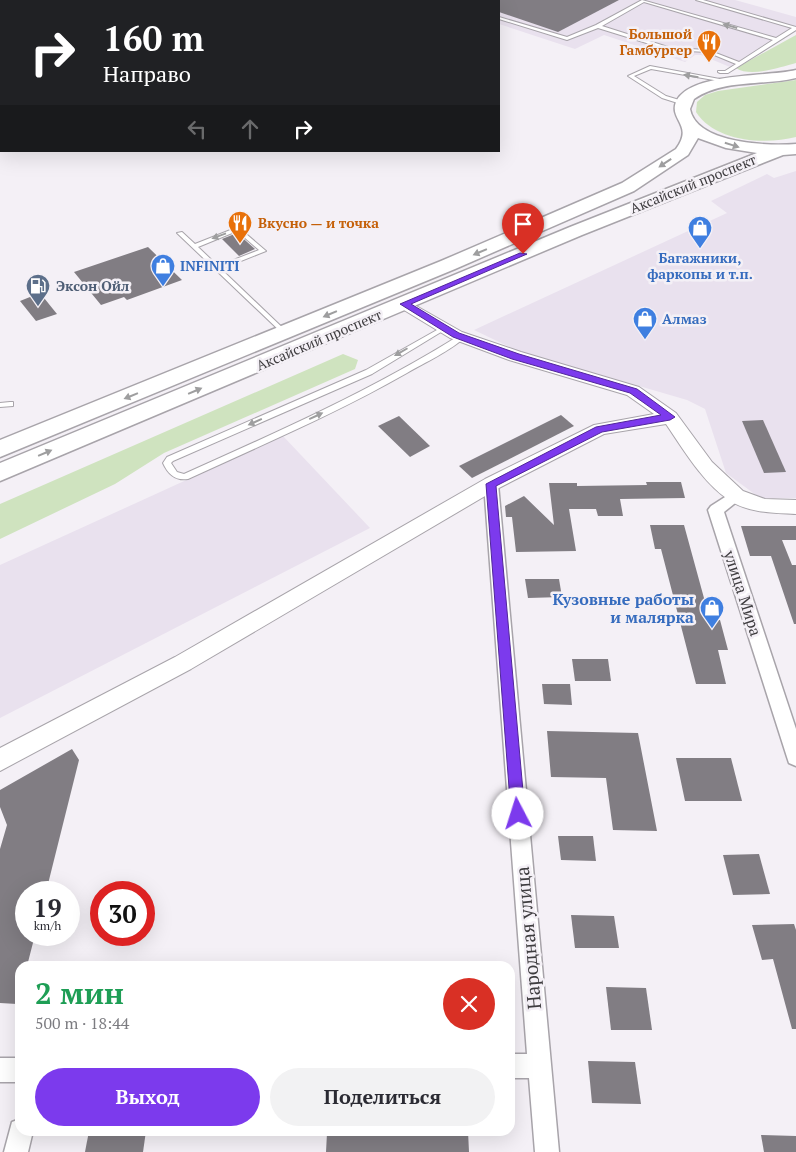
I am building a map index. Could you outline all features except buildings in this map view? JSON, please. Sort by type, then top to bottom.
[{"type":"main road","points":[[796,74],[771,80],[714,85],[695,92],[684,103],[683,116],[691,126],[708,137],[738,147],[777,151],[796,149]]},
{"type":"main road","name":"Аксайский проспект","points":[[0,449],[284,333],[628,187],[682,152],[690,141],[691,126]]},
{"type":"main road","name":"Аксайский проспект","points":[[0,472],[576,231],[777,151]]},
{"type":"street","points":[[404,304],[462,337],[515,356],[633,391],[670,417],[694,452],[736,496],[764,506],[796,507]]},
{"type":"street","points":[[0,760],[183,664],[491,484],[600,430],[670,417]]},
{"type":"street","name":"Народная улица","points":[[491,484],[547,1152]]},
{"type":"street","name":"улица Мира","points":[[736,496],[716,510],[788,705],[796,757]]},
{"type":"street","points":[[515,1066],[539,1066]]},
{"type":"street","points":[[0,1070],[15,1070]]},
{"type":"street","points":[[16,1152],[20,1136]]},
{"type":"lane","points":[[698,0],[796,28]]},
{"type":"lane","points":[[500,18],[567,39],[598,26],[644,1],[777,40]]},
{"type":"lane","points":[[598,26],[671,49],[708,51],[739,63]]},
{"type":"lane","points":[[720,72],[739,63],[796,28]]},
{"type":"lane","points":[[684,103],[664,96],[630,76],[650,67],[688,76],[740,82]]},
{"type":"lane","points":[[194,246],[238,229],[263,251],[218,268]]},
{"type":"lane","points":[[180,233],[284,333]]},
{"type":"lane","points":[[444,328],[369,372],[170,459],[168,463],[170,471],[178,477],[185,477],[375,389],[419,366],[462,337]]},
{"type":"lane","points":[[0,405],[10,404]]},
{"type":"shaded area","points":[[500,0],[735,0],[796,17],[796,26],[730,67],[701,55],[695,55],[685,62],[604,35],[575,49],[500,24]]},
{"type":"shaded area","name":"Алмаз","points":[[796,171],[796,498],[760,498],[726,473],[705,409],[687,400],[516,350],[474,330],[727,213],[711,201],[767,174],[774,178]]},
{"type":"shaded area","points":[[283,436],[370,528],[0,718],[0,565]]},
{"type":"green space","points":[[796,35],[796,63],[757,72],[742,71],[736,68]]},
{"type":"green space","points":[[796,80],[796,137],[770,141],[742,139],[715,130],[704,122],[696,112],[697,102],[705,95],[718,91]]},
{"type":"green space","points":[[343,354],[358,360],[355,369],[164,453],[115,484],[0,539],[0,504]]},
{"type":"place","name":"Большой Гамбургер","points":[[709,63]]},
{"type":"place","name":"Вкусно — и точка","points":[[240,244]]},
{"type":"place","name":"Багажники, фаркопы и т.п.","points":[[700,249]]},
{"type":"place","name":"INFINITI","points":[[163,287]]},
{"type":"place","name":"Эксон Ойл","points":[[38,307]]},
{"type":"place","name":"Алмаз","points":[[645,340]]},
{"type":"place","name":"Кузовные работы и малярка","points":[[712,629]]},
{"type":"route","points":[[518,814],[491,484],[600,430],[670,417],[633,391],[515,356],[456,335],[404,304],[523,254]]}]
